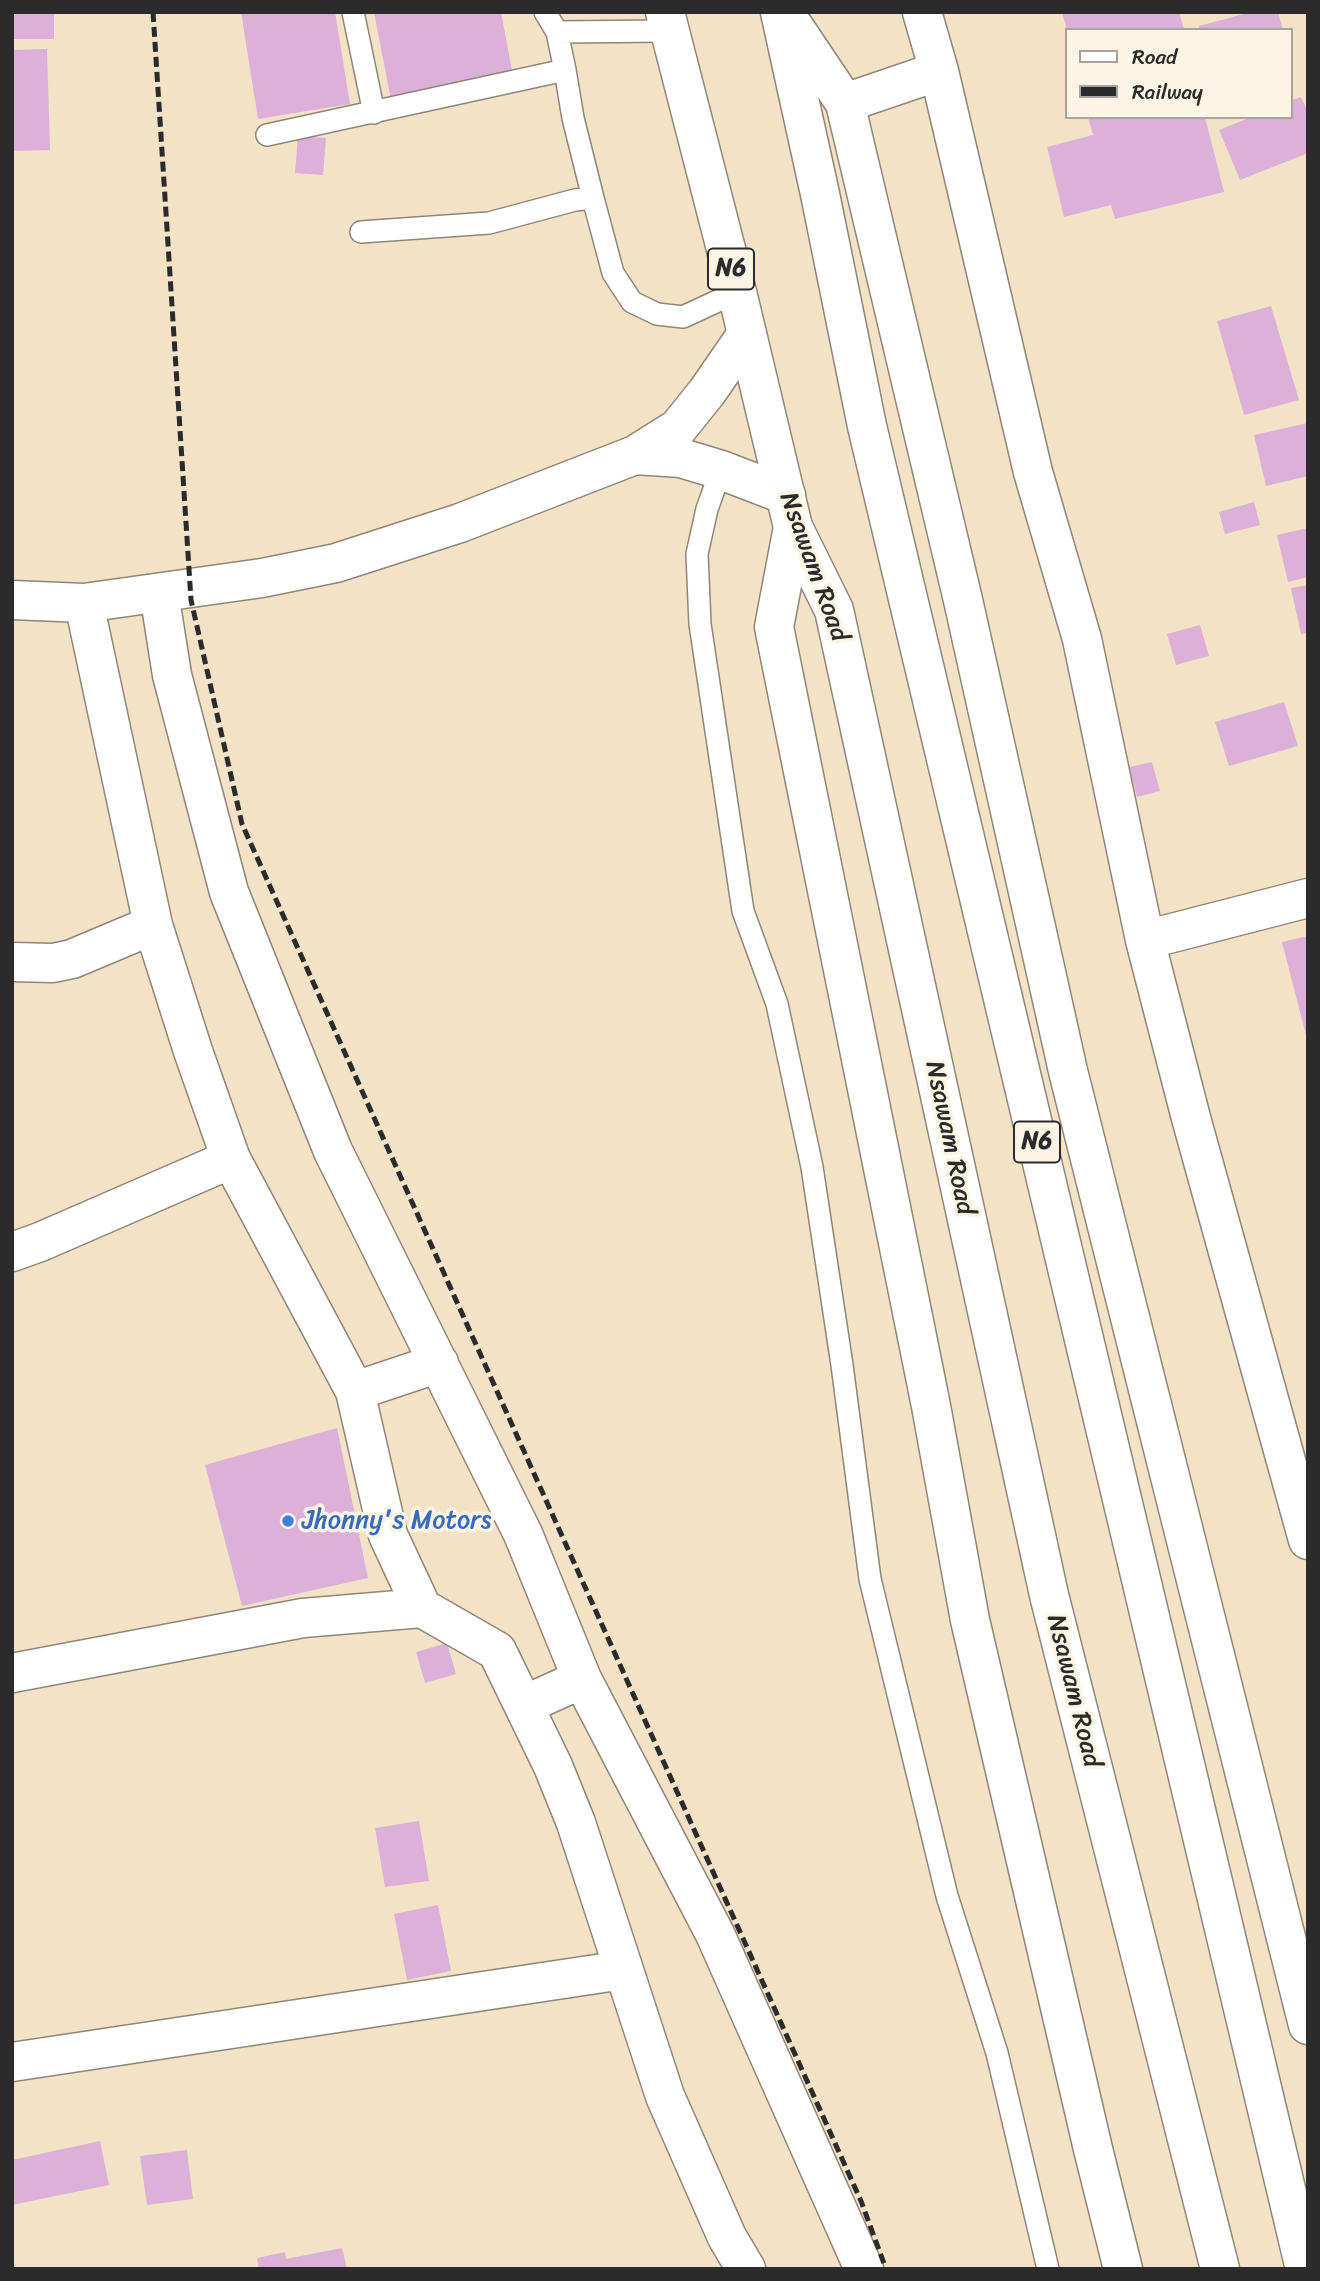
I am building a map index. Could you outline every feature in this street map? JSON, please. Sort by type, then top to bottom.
[{"type":"main road","points":[[782,12],[845,103],[960,587],[1068,1071],[1308,2025]]},
{"type":"main road","name":"N6","points":[[782,12],[867,426],[1306,2269]]},
{"type":"main road","points":[[922,12],[939,71],[1033,472],[1082,639],[1145,940],[1191,1118],[1308,1540]]},
{"type":"main road","name":"Nsawam Road","points":[[667,21],[737,292],[789,511],[834,610],[1049,1595],[1220,2269]]},
{"type":"main road","points":[[845,103],[939,71]]},
{"type":"main road","points":[[12,600],[84,603],[262,578],[336,564],[460,523],[635,455],[678,428],[708,392],[747,334]]},
{"type":"main road","points":[[635,455],[681,458],[721,470],[789,511],[774,626],[932,1406],[970,1620],[1123,2269]]},
{"type":"main road","points":[[159,593],[172,675],[229,892],[333,1150],[523,1534],[582,1679],[715,1934],[864,2269]]},
{"type":"main road","points":[[84,603],[153,925],[231,1159],[355,1391],[387,1535],[422,1608],[496,1651],[524,1705],[576,1823],[665,2096],[727,2237],[746,2269]]},
{"type":"main road","points":[[1145,940],[1308,898]]},
{"type":"main road","points":[[12,962],[72,959],[153,925]]},
{"type":"main road","points":[[12,1252],[231,1159]]},
{"type":"main road","points":[[355,1391],[439,1363]]},
{"type":"main road","points":[[12,1672],[303,1618],[422,1608]]},
{"type":"main road","points":[[524,1705],[582,1679]]},
{"type":"main road","points":[[12,2062],[624,1969]]},
{"type":"lane","points":[[353,12],[374,113]]},
{"type":"lane","points":[[545,12],[557,32],[573,118],[613,273],[632,302],[657,314],[683,317],[737,292]]},
{"type":"lane","points":[[557,32],[667,21]]},
{"type":"lane","points":[[267,135],[565,70]]},
{"type":"lane","points":[[361,232],[489,223],[575,200],[593,198]]},
{"type":"lane","points":[[721,470],[707,509],[697,554],[700,624],[743,911],[777,1004],[812,1167],[842,1365],[870,1579],[947,1896],[997,2053],[1048,2269]]},
{"type":"building","points":[[12,12],[54,12],[54,39],[12,39]]},
{"type":"building","points":[[241,12],[335,12],[350,104],[258,119]]},
{"type":"building","points":[[374,12],[501,12],[513,76],[391,100]]},
{"type":"building","points":[[1062,12],[1179,12],[1183,28],[1066,28]]},
{"type":"building","points":[[1251,12],[1278,12],[1282,28],[1200,28]]},
{"type":"building","points":[[47,49],[50,150],[12,151],[12,50]]},
{"type":"building","points":[[1301,97],[1308,112],[1308,153],[1240,180],[1219,130],[1246,119],[1292,119],[1292,100]]},
{"type":"building","points":[[1089,119],[1206,119],[1224,192],[1115,219],[1111,205],[1064,217],[1047,147],[1093,135]]},
{"type":"building","points":[[298,136],[326,138],[323,175],[295,173]]},
{"type":"building","points":[[1271,306],[1299,400],[1244,415],[1217,321]]},
{"type":"building","points":[[1308,423],[1308,476],[1266,486],[1254,435]]},
{"type":"building","points":[[1254,502],[1260,525],[1225,534],[1219,512]]},
{"type":"building","points":[[1308,528],[1308,577],[1288,582],[1277,535]]},
{"type":"building","points":[[1308,585],[1308,633],[1301,634],[1291,588]]},
{"type":"building","points":[[1200,625],[1209,656],[1176,665],[1167,634]]},
{"type":"building","points":[[1284,702],[1298,746],[1229,766],[1215,722]]},
{"type":"building","points":[[1152,762],[1160,791],[1137,797],[1129,767]]},
{"type":"building","points":[[1308,936],[1308,1039],[1307,1039],[1282,942]]},
{"type":"building","name":"Jhonny's Motors","points":[[337,1428],[368,1578],[242,1606],[205,1465]]},
{"type":"building","points":[[447,1643],[456,1674],[425,1683],[416,1652]]},
{"type":"building","points":[[419,1821],[429,1881],[385,1887],[375,1828]]},
{"type":"building","points":[[438,1905],[451,1971],[407,1980],[394,1914]]},
{"type":"building","points":[[100,2141],[109,2185],[12,2205],[12,2160]]},
{"type":"building","points":[[187,2150],[193,2199],[147,2205],[140,2156]]},
{"type":"building","points":[[342,2248],[347,2269],[259,2269],[257,2258],[285,2252],[286,2259]]},
{"type":"railway","points":[[153,12],[191,600],[242,824],[861,2201],[886,2269]]},
{"type":"place","name":"Jhonny's Motors","points":[[288,1521]]}]
